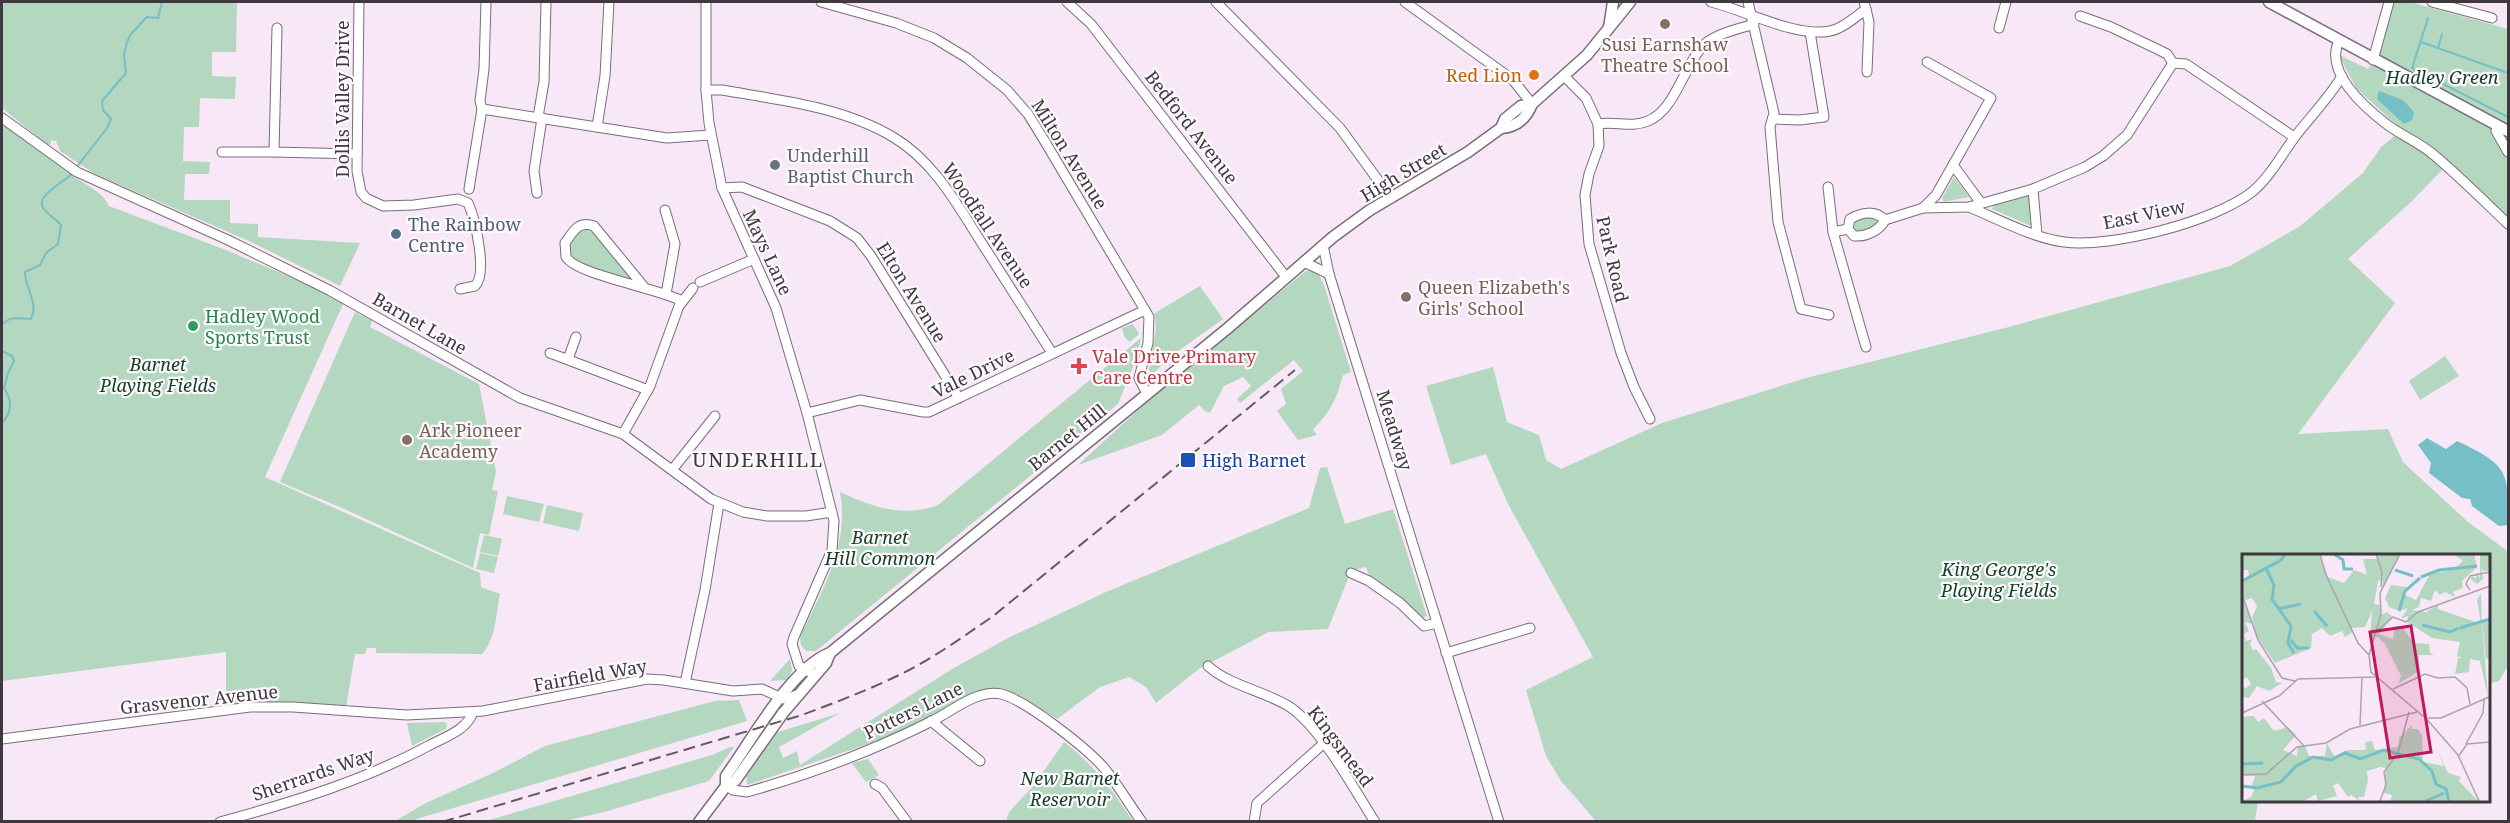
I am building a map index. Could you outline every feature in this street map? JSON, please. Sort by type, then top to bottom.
[{"type":"main road","points":[[1609,28],[1613,2]]},
{"type":"main road","points":[[2269,2],[2503,129]]},
{"type":"main road","name":"High Street","points":[[1323,245],[1362,216],[1433,175],[1501,128],[1505,119],[1521,106],[1532,104],[1587,55],[1627,4]]},
{"type":"main road","name":"Barnet Hill","points":[[726,786],[726,776],[782,698],[810,671],[826,663],[830,653],[1147,393],[1323,245]]},
{"type":"main road","name":"Barnet Hill","points":[[699,822],[726,786],[735,781],[797,695],[810,671]]},
{"type":"street","name":"Dollis Valley Drive","points":[[359,2],[358,186],[366,198],[377,205],[393,207],[458,199],[466,201],[471,208],[479,243],[479,280],[475,286],[460,289]]},
{"type":"street","points":[[469,189],[482,109],[480,101],[484,69],[486,2]]},
{"type":"street","points":[[537,193],[534,171],[544,82],[546,2]]},
{"type":"street","points":[[597,127],[604,80],[609,2]]},
{"type":"street","name":"Mays Lane","points":[[706,2],[706,90],[710,135],[722,188],[779,318],[807,413],[832,512]]},
{"type":"street","name":"Milton Avenue","points":[[820,2],[896,22],[934,38],[975,63],[1007,90],[1023,108],[1039,131],[1149,317],[1149,330],[1139,378],[1147,393]]},
{"type":"street","name":"Bedford Avenue","points":[[1067,2],[1091,24],[1286,277]]},
{"type":"street","points":[[1216,2],[1340,128],[1391,198]]},
{"type":"street","points":[[1405,2],[1513,80],[1532,104]]},
{"type":"street","points":[[1711,2],[1753,20],[1810,32],[1832,31],[1865,6],[1869,22],[1867,72]]},
{"type":"street","points":[[1748,2],[1774,113],[1770,127],[1778,222],[1798,305],[1800,309],[1829,315]]},
{"type":"street","points":[[1999,28],[2006,2]]},
{"type":"street","points":[[2373,60],[2389,2]]},
{"type":"street","points":[[2432,2],[2446,3],[2492,18]]},
{"type":"street","points":[[2080,16],[2110,27],[2167,54],[2173,63]]},
{"type":"street","points":[[1598,124],[1638,125],[1652,120],[1664,110],[1692,63],[1708,42],[1753,20]]},
{"type":"street","points":[[274,152],[277,28]]},
{"type":"street","points":[[1773,119],[1800,120],[1824,117],[1810,32]]},
{"type":"street","points":[[2339,41],[2334,53],[2342,76],[2357,97],[2384,122],[2435,155],[2508,224]]},
{"type":"street","points":[[1923,208],[1936,195],[1991,98],[1927,62]]},
{"type":"street","points":[[2173,63],[2186,64],[2294,137]]},
{"type":"street","points":[[1848,229],[1854,236],[1859,237],[1877,231],[1885,220],[1923,208],[1969,207],[2033,189],[2085,167],[2120,143],[2173,63]]},
{"type":"street","name":"Park Road","points":[[1564,75],[1586,98],[1598,124],[1599,146],[1588,174],[1585,195],[1589,244],[1621,353],[1650,419]]},
{"type":"street","name":"East View","points":[[1969,207],[2037,235],[2064,242],[2102,241],[2160,231],[2199,219],[2252,191],[2264,180],[2294,137],[2342,76]]},
{"type":"street","name":"Woodfall Avenue","points":[[706,90],[722,90],[832,112],[874,126],[904,144],[925,161],[951,195],[1052,353]]},
{"type":"street","points":[[482,109],[668,138],[710,135]]},
{"type":"street","name":"Barnet Lane","points":[[2,118],[73,170],[228,240],[329,290],[520,398],[623,434],[703,495],[719,503],[743,512],[767,516],[806,516],[832,512]]},
{"type":"street","points":[[2503,129],[2496,131],[2497,136],[2508,152]]},
{"type":"street","points":[[222,152],[357,154]]},
{"type":"street","points":[[1953,165],[1981,203]]},
{"type":"street","name":"Elton Avenue","points":[[722,188],[742,187],[801,208],[830,220],[857,238],[871,256],[959,398]]},
{"type":"street","points":[[1827,187],[1833,232],[1866,347]]},
{"type":"street","points":[[2033,189],[2037,235]]},
{"type":"street","points":[[665,210],[675,244],[666,294]]},
{"type":"street","points":[[1848,229],[1850,219],[1854,216],[1872,212],[1885,220]]},
{"type":"street","points":[[645,288],[594,226],[586,223],[580,225],[565,243],[564,253],[571,263],[681,301]]},
{"type":"street","points":[[1833,232],[1848,229]]},
{"type":"street","name":"Meadway","points":[[1323,245],[1329,274],[1499,822]]},
{"type":"street","points":[[623,434],[648,390],[681,301],[696,285],[754,259]]},
{"type":"street","points":[[1304,262],[1329,274]]},
{"type":"street","name":"Vale Drive","points":[[807,413],[860,400],[929,412],[1145,310]]},
{"type":"street","points":[[568,359],[576,337]]},
{"type":"street","points":[[550,353],[648,390]]},
{"type":"street","points":[[672,470],[715,416]]},
{"type":"street","points":[[685,683],[703,599],[719,503]]},
{"type":"street","points":[[810,671],[799,666],[792,644],[832,550],[835,531],[832,512]]},
{"type":"street","points":[[1351,573],[1369,581],[1395,599],[1424,626],[1437,623]]},
{"type":"street","points":[[1446,653],[1530,628]]},
{"type":"street","name":"Kingsmead","points":[[1208,666],[1219,674],[1289,707],[1307,723],[1375,822]]},
{"type":"street","name":"Fairfield Way","points":[[472,712],[503,708],[627,682],[664,680],[733,691],[762,689],[782,698]]},
{"type":"street","name":"Potters Lane","points":[[726,786],[739,791],[751,791],[898,739],[983,694],[1001,694],[1027,705],[1104,767],[1142,822]]},
{"type":"street","points":[[783,713],[782,698],[797,695]]},
{"type":"street","name":"Grasvenor Avenue","points":[[2,739],[250,707],[293,707],[407,716],[472,712]]},
{"type":"street","name":"Sherrards Way","points":[[220,822],[353,782],[457,730],[468,721],[472,712]]},
{"type":"street","points":[[931,721],[980,762]]},
{"type":"street","points":[[1254,822],[1257,803],[1323,744]]},
{"type":"street","points":[[875,784],[882,788],[908,822]]},
{"type":"green space","points":[[2,2],[237,2],[236,52],[212,52],[212,76],[236,77],[235,99],[200,98],[199,127],[184,127],[183,161],[210,162],[209,174],[185,174],[184,200],[230,200],[230,223],[258,224],[258,237],[360,243],[340,286],[249,241],[95,174],[60,151],[56,141],[51,140],[51,144],[48,145],[2,108]]},
{"type":"green space","name":"King George's Playing Fields","points":[[2392,2],[2410,2],[2508,29],[2508,219],[2448,164],[2412,201],[2348,259],[2395,303],[2298,434],[2388,429],[2403,462],[2468,522],[2506,550],[2508,555],[2508,666],[2499,681],[2489,684],[2489,554],[2242,554],[2242,802],[2258,802],[2255,821],[1596,821],[1561,781],[1546,756],[1526,690],[1593,657],[1508,504],[1486,454],[1451,465],[1426,386],[1493,367],[1507,422],[1539,435],[1546,460],[1561,469],[1662,423],[1806,378],[2005,328],[2230,266],[2299,227],[2363,173],[2381,147],[2402,130],[2357,89],[2340,58],[2341,56],[2368,69],[2381,49]]},
{"type":"green space","name":"Barnet Playing Fields","points":[[2,124],[48,157],[53,158],[73,176],[101,195],[109,206],[221,248],[345,300],[265,477],[480,573],[481,587],[500,594],[493,634],[482,654],[376,653],[376,648],[367,648],[365,654],[355,654],[346,707],[271,702],[226,703],[226,652],[2,681]]},
{"type":"green space","points":[[1954,177],[1969,197],[1944,202],[1942,198]]},
{"type":"green space","points":[[2029,195],[2031,226],[1992,209],[1994,204]]},
{"type":"green space","points":[[1872,217],[1877,221],[1874,227],[1856,232],[1852,224],[1856,219]]},
{"type":"green space","points":[[585,228],[599,236],[630,278],[626,279],[575,262],[571,258],[569,248],[573,238]]},
{"type":"green space","points":[[1312,270],[1318,273],[1324,285],[1351,372],[1343,375],[1332,405],[1313,430],[1317,435],[1298,440],[1277,411],[1286,404],[1281,389],[1303,371],[1294,360],[1240,403],[1237,399],[1251,386],[1243,377],[1224,386],[1210,413],[1199,405],[1162,435],[1078,465],[1149,400],[1306,271]]},
{"type":"green space","points":[[1200,286],[1223,319],[1171,356],[1151,376],[1149,369],[1156,329],[1155,313]]},
{"type":"green space","points":[[355,312],[372,321],[370,327],[479,384],[496,472],[492,490],[498,491],[489,535],[480,533],[473,568],[280,482]]},
{"type":"green space","points":[[1133,324],[1139,334],[1130,342],[1125,338],[1122,328]]},
{"type":"green space","name":"Barnet Hill Common","points":[[1141,338],[1137,357],[1118,404],[816,651],[806,651],[801,645],[800,637],[825,585],[838,549],[842,511],[840,492],[876,506],[901,511],[926,509],[938,505]]},
{"type":"green space","points":[[2445,356],[2459,376],[2420,400],[2409,381]]},
{"type":"green space","points":[[1327,467],[1345,524],[1393,509],[1427,616],[1422,618],[1370,578],[1366,567],[1351,571],[1328,629],[1269,632],[1200,668],[1156,703],[1146,687],[1129,677],[1100,687],[1057,719],[1014,697],[991,692],[979,693],[967,696],[895,735],[747,785],[746,775],[775,733],[840,713],[779,747],[783,758],[797,751],[800,765],[952,669],[1010,637],[1106,592],[1309,508],[1320,468]]},
{"type":"green space","points":[[507,496],[544,504],[539,522],[503,514]]},
{"type":"green space","points":[[547,505],[583,513],[579,531],[543,523]]},
{"type":"green space","points":[[484,535],[502,539],[498,556],[480,552]]},
{"type":"green space","points":[[480,553],[498,557],[494,573],[476,569]]},
{"type":"green space","points":[[790,659],[792,671],[787,680],[770,681]]},
{"type":"green space","points":[[739,700],[747,721],[410,821],[395,821],[426,803],[495,772],[545,746],[715,701]]},
{"type":"green space","points":[[445,722],[446,729],[412,746],[407,723]]},
{"type":"green space","name":"New Barnet Reservoir","points":[[1064,742],[1102,778],[1133,821],[1006,821],[1009,812],[1034,785]]},
{"type":"green space","points":[[734,747],[709,781],[565,821],[486,821],[712,755]]},
{"type":"green space","points":[[868,759],[879,775],[866,782],[852,763]]},
{"type":"water","points":[[2379,91],[2403,100],[2414,112],[2412,120],[2404,124],[2377,99]]},
{"type":"water","points":[[2427,438],[2446,449],[2457,441],[2496,464],[2506,481],[2508,525],[2499,526],[2472,506],[2470,499],[2462,498],[2429,473],[2431,463],[2418,445]]},
{"type":"waterway","points":[[76,168],[107,128],[111,119],[103,110],[102,101],[126,73],[124,54],[131,34],[147,17],[158,18],[162,2]]},
{"type":"waterway","points":[[2428,18],[2412,68],[2508,117]]},
{"type":"waterway","points":[[2438,48],[2442,34]]},
{"type":"waterway","points":[[2421,42],[2508,73]]},
{"type":"waterway","points":[[2,325],[12,319],[31,319],[33,301],[25,272],[40,265],[46,253],[58,244],[61,225],[43,208],[43,198],[73,173]]},
{"type":"waterway","points":[[2,351],[12,356],[14,361],[4,388],[10,402],[8,415],[2,423]]},
{"type":"railway","points":[[442,822],[802,715],[862,692],[910,670],[992,617],[1295,370]]},
{"type":"place","name":"Susi Earnshaw Theatre School","points":[[1665,24]]},
{"type":"place","name":"Red Lion","points":[[1534,75]]},
{"type":"place","name":"Underhill Baptist Church","points":[[775,165]]},
{"type":"place","name":"The Rainbow Centre","points":[[396,234]]},
{"type":"place","name":"Queen Elizabeth's Girls' School","points":[[1406,297]]},
{"type":"place","name":"Hadley Wood Sports Trust","points":[[193,326]]},
{"type":"place","name":"Vale Drive Primary Care Centre","points":[[1079,366]]},
{"type":"place","name":"Ark Pioneer Academy","points":[[407,440]]},
{"type":"place","name":"High Barnet","points":[[1188,460]]},
{"type":"district","name":"UNDERHILL","points":[[758,459]]},
{"type":"park label","name":"Hadley Green","points":[[2442,77]]}]
